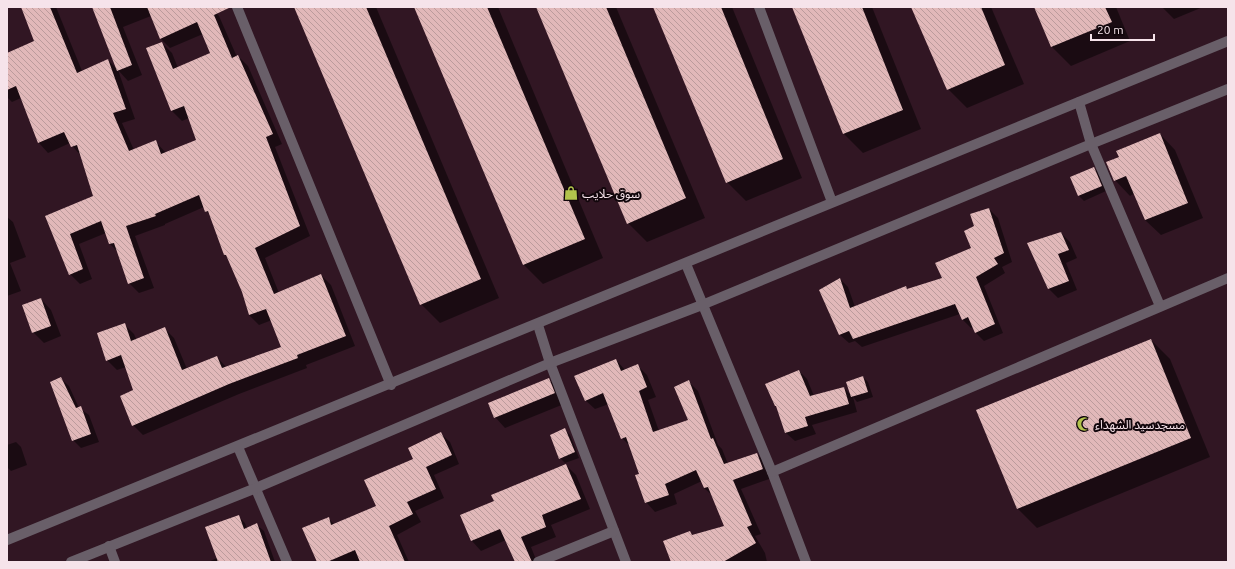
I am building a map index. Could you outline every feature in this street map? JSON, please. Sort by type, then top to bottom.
[{"type":"street","points":[[237,7],[392,385]]},
{"type":"street","points":[[759,7],[832,202]]},
{"type":"street","points":[[7,540],[392,385],[832,202],[1228,41]]},
{"type":"street","points":[[71,562],[256,488],[550,363],[702,305],[1228,89]]},
{"type":"street","points":[[1079,102],[1091,144],[1160,306]]},
{"type":"street","points":[[686,264],[772,472],[806,562]]},
{"type":"street","points":[[772,472],[1228,278]]},
{"type":"street","points":[[538,325],[550,363],[626,562]]},
{"type":"street","points":[[238,447],[287,562]]},
{"type":"street","points":[[538,562],[614,531]]},
{"type":"street","points":[[109,546],[115,562]]},
{"type":"building","points":[[21,7],[50,7],[77,73],[108,59],[126,109],[113,113],[129,151],[156,140],[161,154],[196,140],[184,106],[171,111],[146,48],[162,42],[173,69],[210,53],[197,22],[160,39],[147,7],[231,7],[214,15],[232,58],[238,55],[273,134],[266,137],[300,226],[255,248],[274,294],[321,274],[346,336],[297,355],[298,358],[229,384],[132,426],[120,396],[133,390],[121,355],[106,361],[97,333],[125,323],[131,341],[165,327],[182,370],[217,356],[222,368],[281,347],[266,309],[249,315],[242,292],[226,255],[224,255],[208,211],[205,212],[199,195],[155,214],[156,216],[126,226],[144,278],[128,284],[114,243],[109,244],[101,221],[70,234],[83,269],[69,275],[45,216],[93,196],[77,145],[71,147],[64,132],[38,143],[16,86],[7,90],[7,53],[34,41]]},
{"type":"building","points":[[92,7],[110,7],[132,65],[117,71]]},
{"type":"building","points":[[294,7],[366,7],[481,279],[420,305]]},
{"type":"building","points":[[414,7],[487,7],[585,239],[523,265]]},
{"type":"building","points":[[536,7],[606,7],[686,198],[627,224]]},
{"type":"building","points":[[653,7],[721,7],[783,159],[726,183]]},
{"type":"building","points":[[792,7],[862,7],[903,110],[843,134]]},
{"type":"building","points":[[911,7],[981,7],[1005,65],[947,90]]},
{"type":"building","points":[[1034,7],[1105,7],[1112,22],[1051,47]]},
{"type":"building","points":[[1160,133],[1188,203],[1145,220],[1126,176],[1114,181],[1106,162],[1119,157],[1116,151]]},
{"type":"building","points":[[1094,167],[1102,186],[1078,196],[1070,177]]},
{"type":"building","points":[[989,208],[1004,253],[994,258],[998,264],[976,277],[995,324],[975,333],[968,317],[962,320],[955,304],[853,339],[849,331],[839,335],[819,290],[840,278],[850,308],[906,286],[907,289],[942,278],[935,263],[971,248],[964,231],[974,226],[970,214]]},
{"type":"building","points":[[1061,232],[1069,250],[1058,254],[1069,281],[1048,289],[1027,243]]},
{"type":"building","points":[[41,298],[51,326],[32,333],[22,305]]},
{"type":"building","name":"مسجدسيد الشهداء","points":[[1151,339],[1191,438],[1017,509],[976,410]]},
{"type":"building","points":[[616,359],[621,371],[638,364],[647,387],[639,391],[653,432],[688,420],[674,387],[689,380],[711,439],[713,438],[724,464],[757,453],[763,469],[733,480],[752,525],[747,527],[756,543],[723,562],[671,562],[663,541],[690,531],[692,535],[724,526],[708,487],[704,488],[696,470],[665,484],[669,495],[645,503],[635,475],[639,474],[626,437],[621,439],[603,393],[585,401],[574,376]]},
{"type":"building","points":[[799,370],[810,396],[844,387],[849,404],[805,417],[808,426],[785,433],[776,406],[765,384]]},
{"type":"building","points":[[863,376],[868,392],[851,397],[846,382]]},
{"type":"building","points":[[61,377],[76,408],[81,406],[91,434],[72,441],[50,382]]},
{"type":"building","points":[[549,378],[555,393],[494,418],[488,403]]},
{"type":"building","points":[[565,428],[575,452],[559,459],[550,435]]},
{"type":"building","points":[[441,432],[452,455],[426,467],[436,489],[407,502],[413,514],[389,526],[405,562],[360,562],[355,550],[327,562],[317,562],[302,528],[329,517],[331,525],[376,506],[364,480],[413,459],[408,448]]},
{"type":"building","points":[[566,464],[581,499],[542,515],[546,527],[521,537],[532,562],[515,562],[500,529],[471,541],[460,515],[494,501],[491,495]]},
{"type":"building","points":[[239,515],[244,529],[257,523],[271,562],[218,562],[205,527]]},
{"type":"place","name":"سوق حلايب","points":[[571,193]]},
{"type":"place","name":"مسجدسيد الشهداء","points":[[1084,424]]}]
